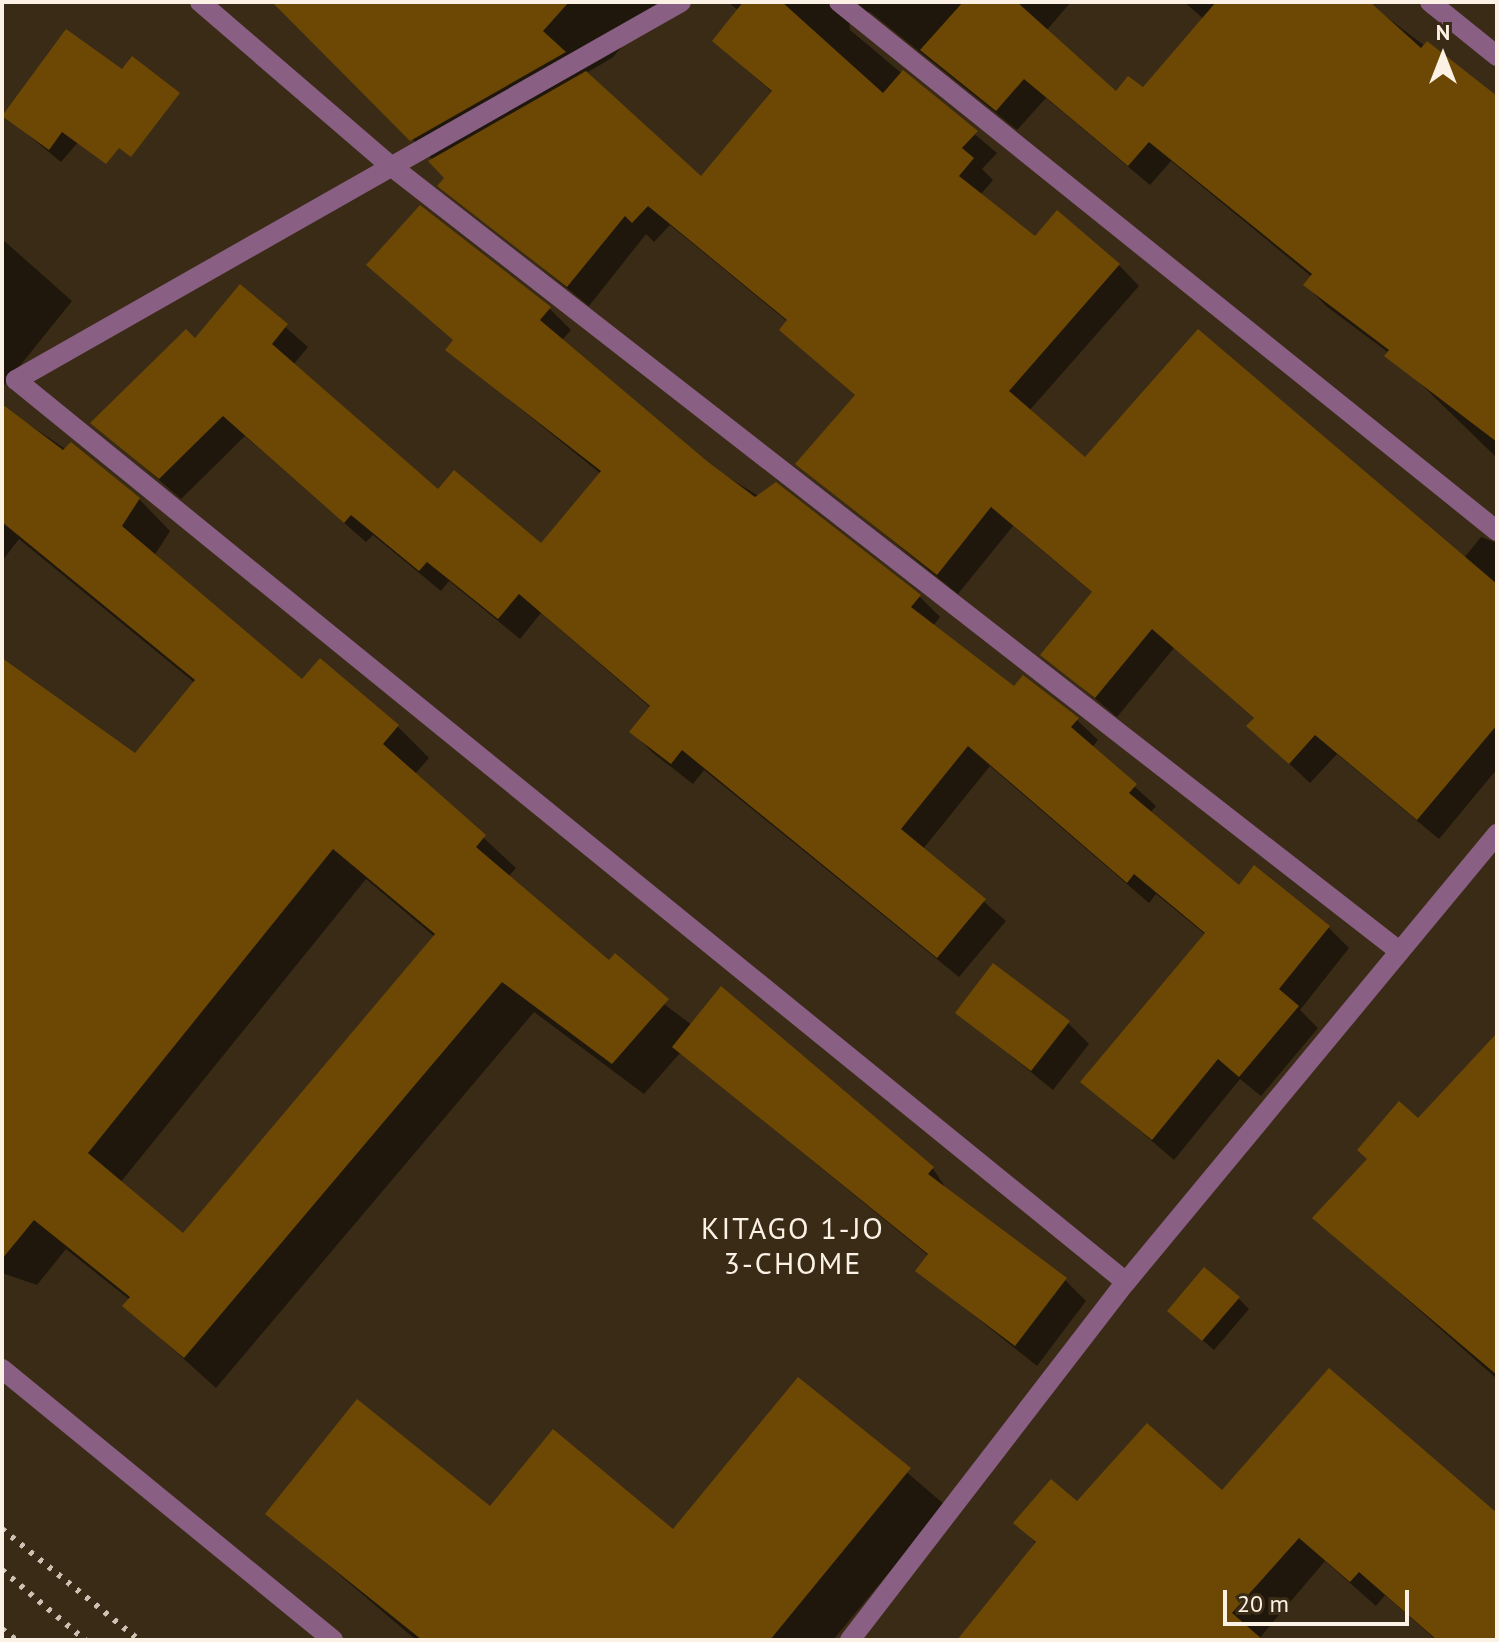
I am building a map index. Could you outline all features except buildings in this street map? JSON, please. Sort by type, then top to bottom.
[{"type":"street","points":[[681,2],[16,380],[1126,1282]]},
{"type":"street","points":[[839,2],[1497,531]]},
{"type":"street","points":[[1430,2],[1497,56]]},
{"type":"street","points":[[204,3],[391,166],[1399,951]]},
{"type":"street","points":[[850,1640],[1126,1282],[1497,834]]},
{"type":"street","points":[[2,1369],[333,1640]]},
{"type":"railway","points":[[2,1529],[139,1640]]},
{"type":"railway","points":[[2,1570],[85,1640]]},
{"type":"railway","points":[[2,1629],[16,1640]]},
{"type":"district","name":"KITAGO 1-JO 3-CHOME","points":[[793,1245]]}]
